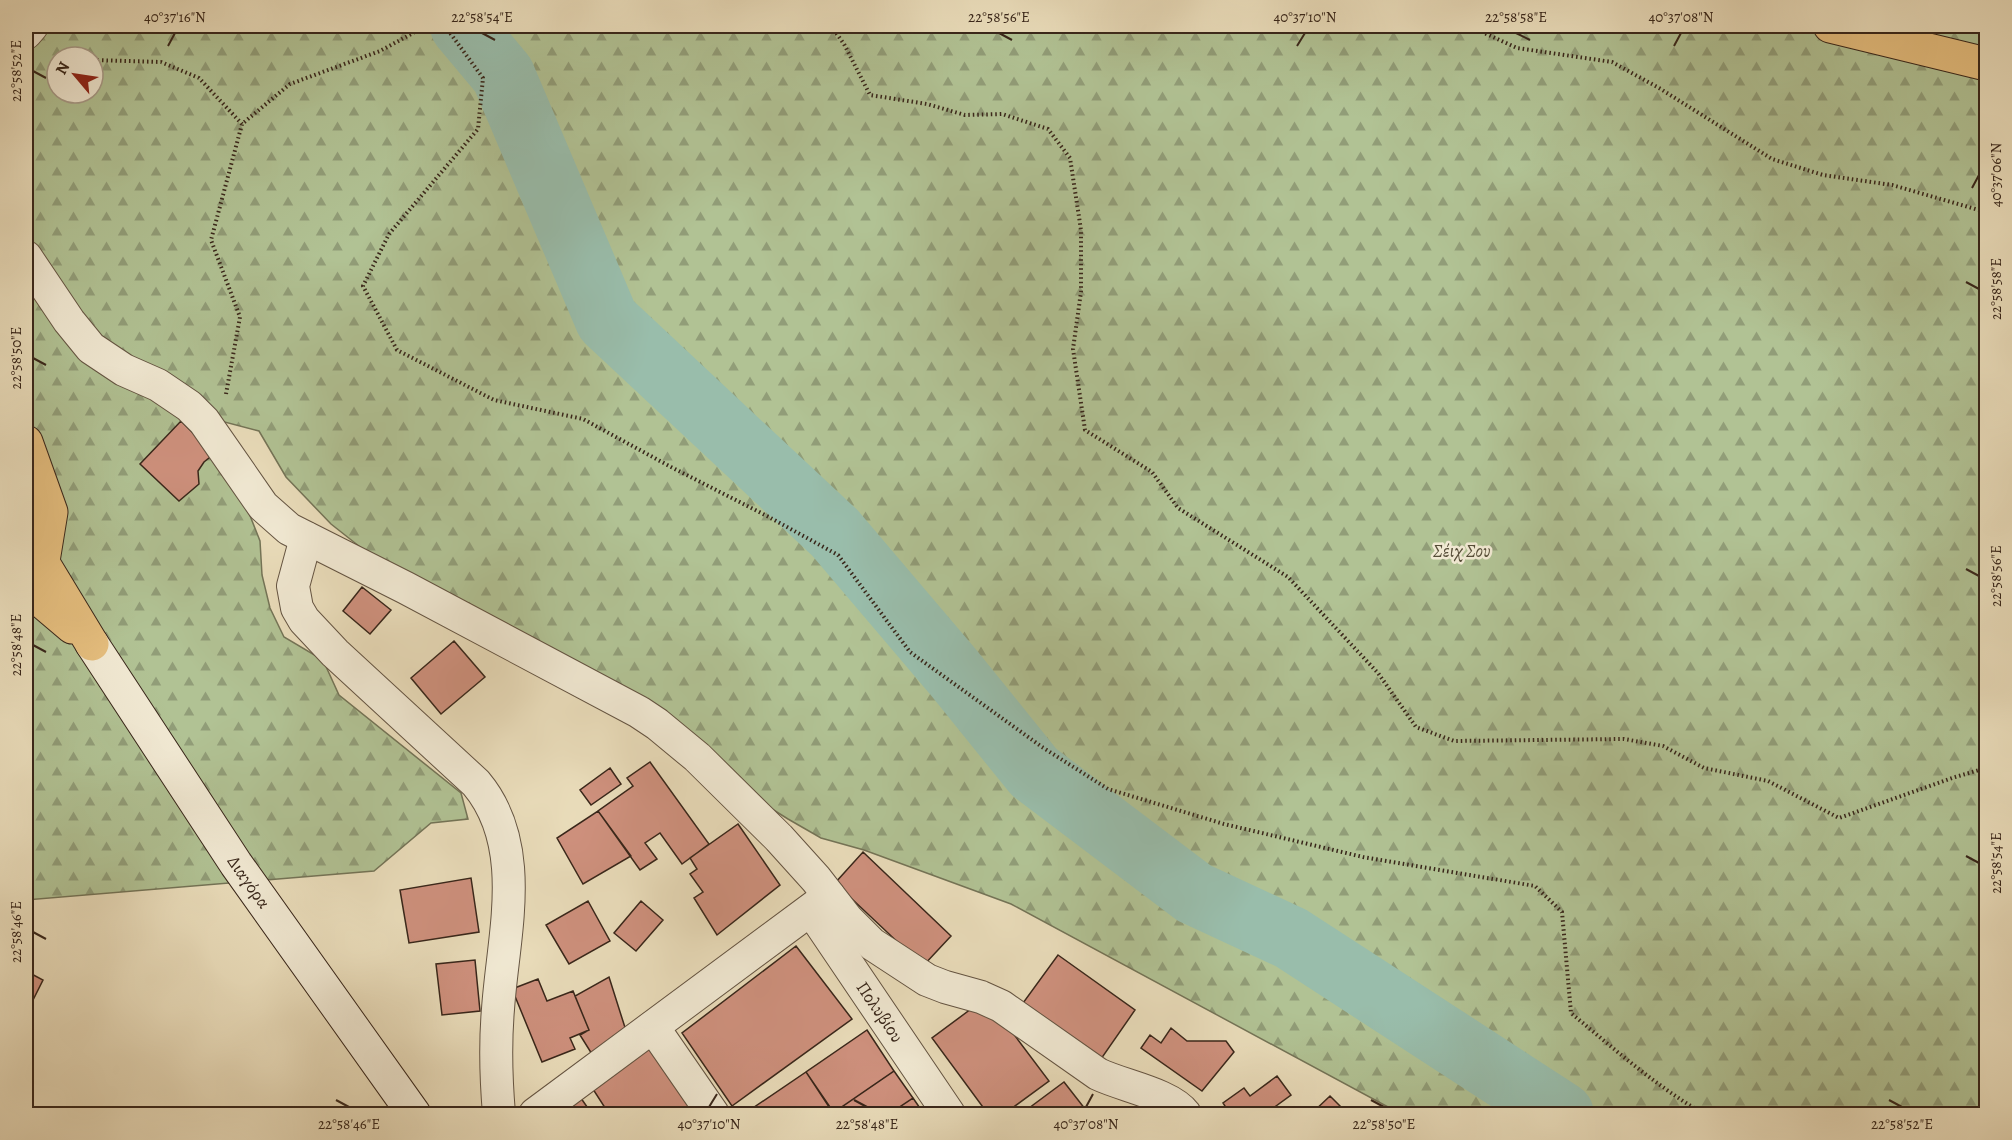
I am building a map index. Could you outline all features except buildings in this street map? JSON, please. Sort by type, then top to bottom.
[{"type":"highway","points":[[1830,26],[1986,64]]},
{"type":"highway","points":[[26,442],[51,513],[31,561],[92,645]]},
{"type":"main road","name":"Διαγόρα","points":[[92,645],[236,864],[414,1114]]},
{"type":"street","points":[[26,33],[32,26]]},
{"type":"street","points":[[26,257],[69,321],[91,348],[124,370],[174,394],[204,420],[262,506],[280,522],[306,538],[406,588],[639,712],[697,757],[779,838],[820,903],[858,932],[913,972],[945,987],[981,997],[1001,1006],[1098,1074],[1167,1110]]},
{"type":"street","points":[[306,538],[293,586],[297,608],[304,620],[344,661],[476,783],[485,793],[498,818],[505,850],[509,895],[508,925],[497,1012],[496,1078],[499,1114]]},
{"type":"street","points":[[535,1114],[820,903]]},
{"type":"street","name":"Πολυβίου","points":[[820,903],[949,1114]]},
{"type":"street","points":[[654,1028],[713,1114]]},
{"type":"path","points":[[219,442],[240,317],[211,240],[242,124],[290,84],[380,51],[426,26]]},
{"type":"path","points":[[445,26],[483,78],[478,129],[389,234],[363,286],[397,350],[494,400],[584,419],[838,555],[910,652],[1042,747],[1108,789],[1224,824],[1363,857],[1534,886],[1562,912],[1571,1012],[1634,1066],[1682,1102],[1704,1114]]},
{"type":"path","points":[[570,26],[576,26]]},
{"type":"path","points":[[831,26],[844,44],[870,95],[927,105],[965,115],[1002,114],[1048,129],[1070,158],[1081,230],[1081,292],[1072,348],[1085,430],[1152,472],[1178,508],[1288,577],[1378,673],[1416,727],[1454,741],[1624,739],[1663,747],[1704,768],[1768,781],[1839,818],[1986,768]]},
{"type":"path","points":[[1468,26],[1517,48],[1612,62],[1659,88],[1772,159],[1823,175],[1892,185],[1986,212]]},
{"type":"path","points":[[105,60],[161,62],[199,78],[242,124]]},
{"type":"green space","name":"Σέιχ Σου","points":[[26,26],[1986,26],[1986,1114],[1575,1114],[1566,1098],[1554,1114],[1401,1114],[1011,904],[864,850],[821,838],[788,819],[388,569],[331,524],[286,477],[259,431],[221,421],[245,503],[260,541],[262,575],[270,608],[284,637],[323,660],[339,695],[461,793],[468,819],[431,823],[374,871],[26,900]]},
{"type":"waterway","points":[[462,26],[503,75],[607,320],[835,533],[954,673],[1034,772],[1194,893],[1291,938],[1562,1114]]}]
